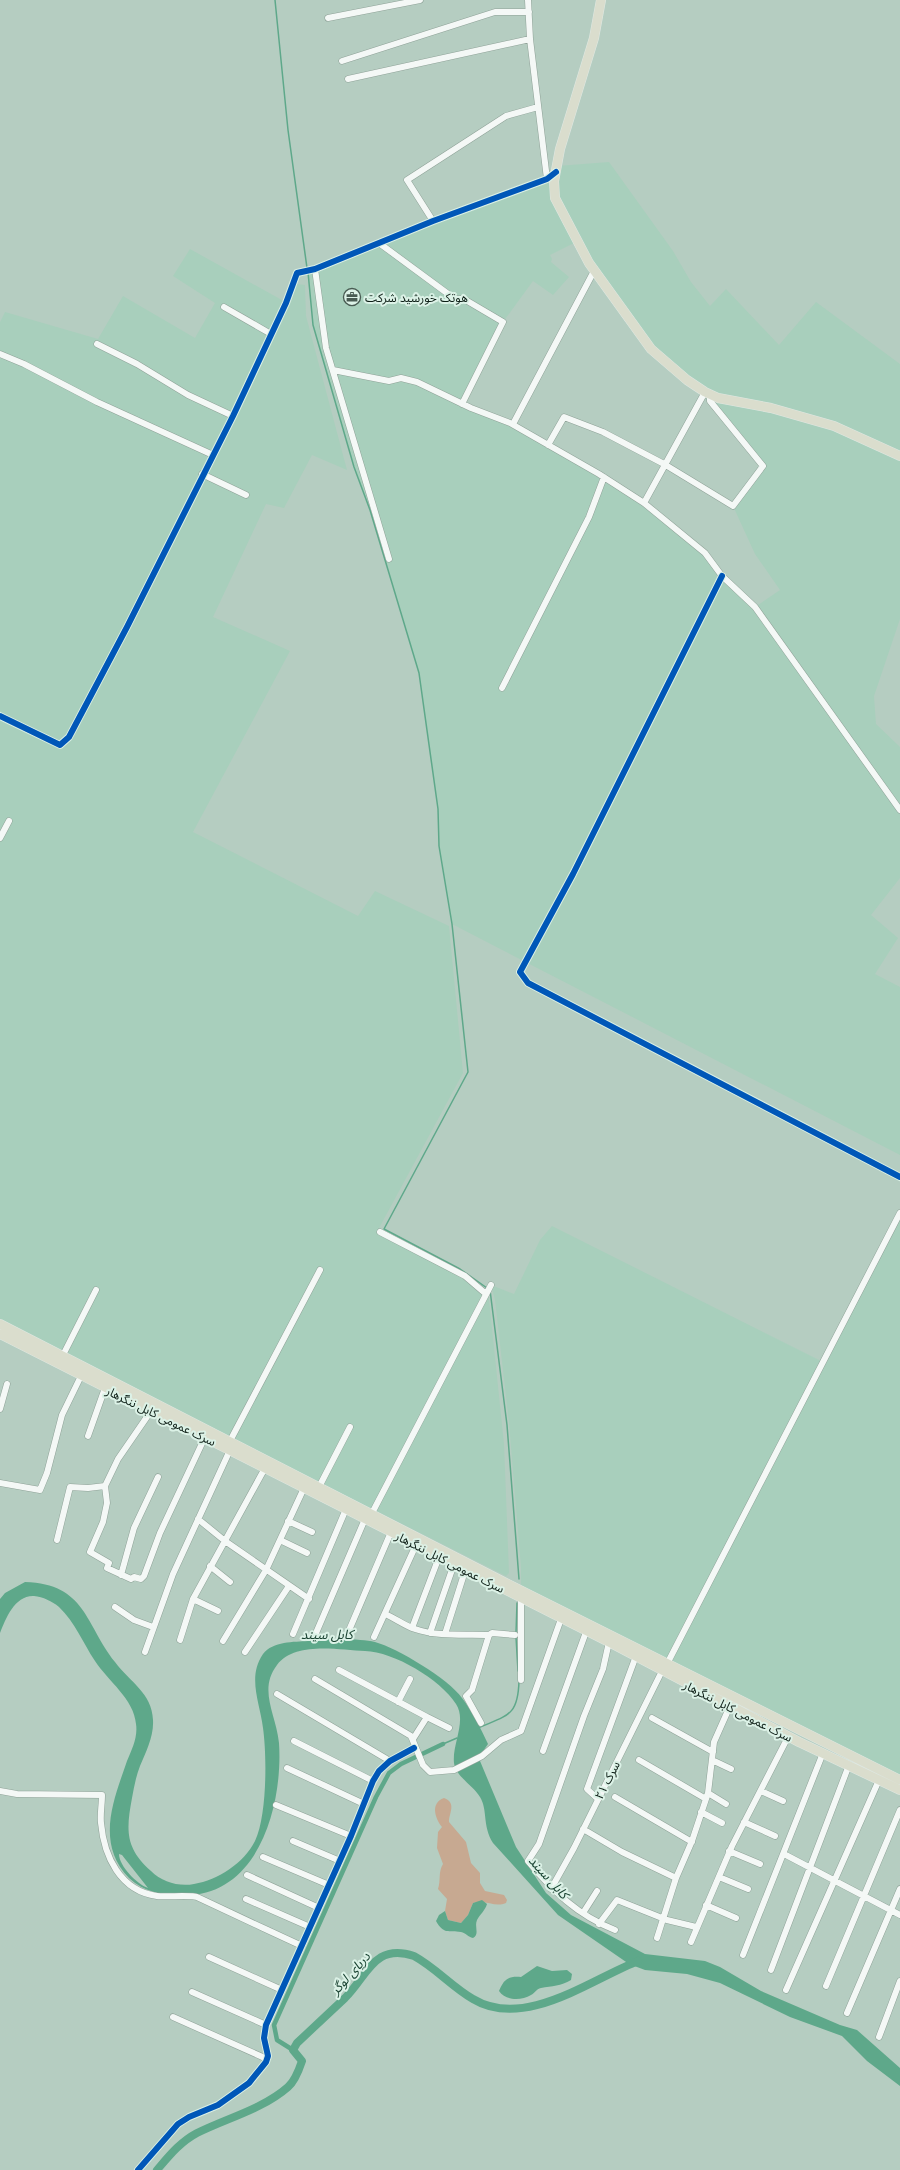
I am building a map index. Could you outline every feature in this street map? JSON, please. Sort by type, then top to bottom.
[{"type":"highway","points":[[601,0],[594,38],[560,149],[556,172],[555,198],[576,242],[594,271],[652,349],[687,380],[708,393],[834,426],[900,456]]},
{"type":"highway","name":"سرک عمومی کابل ننگرهار","points":[[0,1324],[60,1360],[81,1376],[205,1437],[230,1446],[265,1468],[346,1509],[368,1518],[664,1669],[788,1737],[900,1790]]},
{"type":"highway","name":"سرک عمومی کابل ننگرهار","points":[[0,1334],[60,1360],[230,1446],[319,1487],[391,1532],[586,1632],[900,1780]]},
{"type":"street","points":[[328,18],[420,0]]},
{"type":"street","points":[[528,0],[530,39],[547,179]]},
{"type":"street","points":[[342,61],[495,12],[528,12]]},
{"type":"street","points":[[348,79],[530,39]]},
{"type":"street","points":[[433,221],[407,180],[506,116],[538,106]]},
{"type":"street","points":[[0,716],[60,745],[70,736],[127,627],[202,474],[233,416],[297,273],[316,269],[433,221],[547,179],[556,172]]},
{"type":"street","points":[[379,244],[455,299],[464,299],[502,322],[462,404]]},
{"type":"street","points":[[316,269],[326,348],[389,559]]},
{"type":"street","points":[[513,424],[594,271]]},
{"type":"street","points":[[224,307],[271,334]]},
{"type":"street","points":[[97,344],[137,364],[188,395],[233,416]]},
{"type":"street","points":[[0,354],[24,364],[97,402],[213,455]]},
{"type":"street","points":[[333,370],[389,381],[401,378],[417,382],[462,404],[513,424],[604,477],[644,503],[705,553],[722,576],[755,607],[900,810]]},
{"type":"street","points":[[548,445],[564,418],[603,432],[664,464],[733,506],[763,466],[710,401],[708,393]]},
{"type":"street","points":[[644,503],[664,464],[708,393]]},
{"type":"street","points":[[202,474],[246,495]]},
{"type":"street","points":[[502,688],[589,517],[604,477]]},
{"type":"street","points":[[722,576],[573,874],[520,972],[528,983],[900,1177]]},
{"type":"street","points":[[0,838],[9,822]]},
{"type":"street","name":"سرک ۲۱","points":[[551,1889],[900,1213]]},
{"type":"street","points":[[380,1232],[465,1276],[486,1294]]},
{"type":"street","points":[[145,1652],[173,1574],[230,1446],[320,1270]]},
{"type":"street","points":[[316,1633],[368,1518],[491,1285]]},
{"type":"street","points":[[60,1360],[96,1290]]},
{"type":"street","points":[[0,1483],[40,1490],[47,1473],[62,1415],[81,1376]]},
{"type":"street","points":[[0,1409],[7,1384]]},
{"type":"street","points":[[88,1436],[105,1388]]},
{"type":"street","points":[[151,1411],[118,1459],[105,1486],[107,1502],[103,1522],[90,1552],[109,1563],[107,1568],[121,1575],[131,1579],[134,1577],[141,1579],[144,1576],[160,1533],[205,1437]]},
{"type":"street","points":[[319,1487],[350,1427]]},
{"type":"street","points":[[180,1640],[193,1599],[265,1468]]},
{"type":"street","points":[[121,1575],[134,1528],[158,1477]]},
{"type":"street","points":[[57,1540],[70,1487],[88,1488],[105,1486]]},
{"type":"street","points":[[224,1642],[266,1570],[304,1488]]},
{"type":"street","points":[[293,1634],[346,1509]]},
{"type":"street","points":[[198,1519],[225,1541],[309,1599]]},
{"type":"street","points":[[288,1521],[312,1532]]},
{"type":"street","points":[[347,1635],[391,1532]]},
{"type":"street","points":[[280,1540],[307,1553]]},
{"type":"street","points":[[374,1637],[416,1545]]},
{"type":"street","points":[[412,1628],[439,1557]]},
{"type":"street","points":[[430,1633],[454,1564]]},
{"type":"street","points":[[210,1566],[230,1582]]},
{"type":"street","points":[[445,1634],[465,1571]]},
{"type":"street","points":[[245,1652],[289,1586]]},
{"type":"street","points":[[193,1599],[218,1611]]},
{"type":"street","points":[[521,1599],[521,1680]]},
{"type":"street","points":[[115,1607],[134,1620],[153,1627]]},
{"type":"street","points":[[384,1614],[412,1628],[430,1633],[489,1635],[492,1633],[515,1635]]},
{"type":"street","points":[[315,1679],[413,1739],[417,1753],[426,1769],[430,1772],[454,1770],[482,1756],[501,1740],[521,1731],[562,1619]]},
{"type":"street","points":[[543,1750],[586,1632]]},
{"type":"street","points":[[481,1723],[466,1696],[472,1690],[489,1635]]},
{"type":"street","points":[[609,1642],[602,1669],[541,1838],[528,1861],[551,1889],[583,1914],[599,1924],[615,1930]]},
{"type":"street","points":[[598,1799],[587,1789],[636,1656]]},
{"type":"street","points":[[339,1670],[449,1728]]},
{"type":"street","points":[[398,1702],[410,1679]]},
{"type":"street","points":[[277,1694],[390,1761]]},
{"type":"street","points":[[657,1938],[676,1878],[692,1842],[707,1796],[716,1736],[730,1706]]},
{"type":"street","points":[[413,1739],[427,1717]]},
{"type":"street","points":[[652,1718],[713,1752]]},
{"type":"street","points":[[691,1942],[696,1927],[730,1851],[788,1737]]},
{"type":"street","points":[[294,1741],[373,1781]]},
{"type":"street","points":[[138,2170],[178,2124],[234,2095],[249,2083],[267,2059],[268,2050],[264,2038],[266,2025],[351,1836],[373,1781],[379,1771],[390,1761],[417,1753]]},
{"type":"street","points":[[743,1955],[823,1753]]},
{"type":"street","points":[[639,1760],[707,1796],[726,1804]]},
{"type":"street","points":[[712,1760],[731,1768]]},
{"type":"street","points":[[771,1970],[849,1765]]},
{"type":"street","points":[[287,1768],[364,1804]]},
{"type":"street","points":[[786,1990],[879,1780]]},
{"type":"street","points":[[0,1791],[17,1794],[102,1795],[101,1822],[107,1852],[118,1874],[131,1887],[145,1894],[158,1896],[196,1896],[302,1946]]},
{"type":"street","points":[[760,1791],[784,1801]]},
{"type":"street","points":[[615,1797],[692,1842]]},
{"type":"street","points":[[276,1805],[351,1836]]},
{"type":"street","points":[[826,1986],[900,1810]]},
{"type":"street","points":[[701,1812],[722,1823]]},
{"type":"street","points":[[744,1822],[775,1836]]},
{"type":"street","points":[[583,1829],[622,1852],[676,1878]]},
{"type":"street","points":[[292,1841],[340,1861]]},
{"type":"street","points":[[730,1851],[760,1864]]},
{"type":"street","points":[[784,1854],[834,1882],[900,1915]]},
{"type":"street","points":[[263,1857],[329,1885]]},
{"type":"street","points":[[247,1875],[319,1908]]},
{"type":"street","points":[[719,1877],[748,1889]]},
{"type":"street","points":[[847,2014],[900,1889]]},
{"type":"street","points":[[583,1914],[596,1891]]},
{"type":"street","points":[[246,1899],[310,1927]]},
{"type":"street","points":[[599,1924],[617,1900],[663,1919],[696,1927]]},
{"type":"street","points":[[706,1905],[736,1918]]},
{"type":"street","points":[[209,1956],[282,1990]]},
{"type":"street","points":[[878,2037],[900,1981]]},
{"type":"street","points":[[192,1992],[266,2025]]},
{"type":"street","points":[[173,2017],[267,2059]]},
{"type":"shaded area","points":[[609,162],[673,251],[691,282],[710,306],[726,289],[779,345],[816,302],[900,364],[900,619],[874,696],[876,724],[900,747],[900,878],[871,915],[898,938],[875,974],[900,987],[900,1155],[452,924],[439,846],[438,809],[419,673],[370,510],[354,467],[313,325],[307,271],[547,179],[557,166]],"holes":[[[576,242],[651,349],[710,394],[710,401],[763,466],[733,506],[755,554],[780,590],[755,607],[722,576],[705,553],[644,503],[510,423],[463,404],[503,322],[533,281],[553,295],[569,277],[551,262],[552,259],[550,255]]]},
{"type":"shaded area","points":[[190,249],[289,304],[297,284],[305,285],[306,316],[347,470],[312,455],[284,508],[266,504],[213,617],[290,651],[193,832],[358,916],[375,891],[449,926],[463,1073],[378,1230],[488,1290],[504,1444],[509,1573],[506,1576],[165,1405],[0,1319],[0,322],[5,312],[98,339],[123,296],[195,338],[215,303],[173,276]]},
{"type":"shaded area","points":[[900,1214],[900,1780],[521,1589],[521,1567],[509,1423],[495,1300],[491,1285],[514,1294],[540,1240],[552,1226],[825,1363]]},
{"type":"shaded area","points":[[25,1582],[45,1584],[61,1590],[72,1598],[82,1608],[105,1648],[115,1662],[139,1688],[149,1702],[152,1711],[153,1726],[149,1744],[135,1782],[130,1809],[129,1829],[132,1846],[142,1863],[155,1875],[165,1881],[188,1885],[212,1879],[237,1863],[255,1841],[262,1817],[265,1786],[264,1740],[255,1681],[258,1663],[263,1654],[278,1644],[290,1642],[342,1639],[375,1642],[385,1645],[422,1665],[446,1682],[466,1703],[488,1744],[479,1757],[480,1761],[516,1847],[546,1893],[571,1915],[645,1954],[705,1961],[720,1967],[761,1991],[840,2025],[857,2030],[900,2068],[900,2086],[867,2061],[842,2036],[790,2017],[720,1983],[687,1974],[645,1970],[629,1964],[558,1915],[493,1843],[487,1830],[484,1807],[480,1797],[461,1777],[455,1768],[454,1756],[460,1725],[459,1711],[456,1704],[439,1685],[428,1677],[415,1668],[389,1656],[365,1651],[318,1649],[306,1650],[285,1657],[277,1665],[272,1674],[268,1693],[279,1743],[277,1791],[271,1816],[263,1839],[250,1860],[234,1878],[214,1890],[190,1895],[173,1895],[157,1893],[142,1888],[129,1878],[119,1864],[113,1850],[110,1836],[110,1821],[113,1805],[136,1734],[136,1724],[131,1706],[95,1661],[70,1619],[59,1607],[50,1601],[34,1596],[22,1599],[16,1603],[8,1614],[0,1633],[0,1599],[5,1593]],"holes":[[[119,1854],[122,1855],[148,1888],[134,1879],[125,1869]]]},
{"type":"shaded area","points":[[444,1798],[448,1800],[451,1805],[449,1822],[466,1842],[471,1863],[480,1873],[480,1883],[485,1891],[504,1895],[507,1900],[506,1903],[498,1905],[482,1902],[473,1903],[468,1915],[461,1923],[448,1920],[445,1911],[447,1899],[438,1889],[443,1864],[437,1848],[438,1832],[442,1827],[437,1819],[435,1807],[440,1800]]},
{"type":"shaded area","points":[[482,1900],[487,1904],[477,1920],[477,1932],[473,1938],[461,1932],[444,1930],[436,1921],[439,1915],[445,1911],[448,1920],[461,1923],[468,1915],[473,1903]]},
{"type":"shaded area","points":[[537,1966],[552,1971],[567,1970],[572,1974],[571,1980],[560,1985],[539,1989],[527,1997],[518,1999],[506,1997],[499,1991],[507,1979],[521,1977]]},
{"type":"waterway","points":[[275,0],[288,130],[307,268]]},
{"type":"waterway","points":[[308,272],[313,325],[354,467],[370,510],[419,673],[438,809],[439,846],[452,924],[468,1072],[384,1229],[460,1269],[487,1288]]},
{"type":"waterway","points":[[490,1290],[507,1425],[519,1579]]},
{"type":"waterway","points":[[516,1633],[517,1603]]},
{"type":"waterway","points":[[516,1637],[518,1671]]},
{"type":"waterway","points":[[478,1728],[504,1717],[509,1713],[516,1701],[519,1681]]},
{"type":"waterway","points":[[443,1744],[457,1738]]},
{"type":"waterway","points":[[293,2050],[277,2040],[274,2025],[376,1797],[389,1773],[401,1764],[443,1744]]},
{"type":"waterway","name":"دریای لوگر","points":[[157,2170],[175,2150],[197,2133],[256,2107],[278,2095],[288,2087],[295,2079],[302,2061],[293,2050],[297,2043],[345,1998],[373,1964],[390,1954],[400,1953],[414,1956],[430,1966],[473,1999],[493,2007],[514,2009],[535,2006],[557,1999],[638,1961]]},
{"type":"cycle path","points":[[0,716],[60,745],[69,737],[127,627],[233,416],[286,303],[297,273],[315,269],[433,221],[547,179],[556,172]]},
{"type":"cycle path","points":[[722,576],[573,874],[520,972],[528,983],[900,1177]]},
{"type":"cycle path","points":[[138,2170],[178,2124],[189,2117],[218,2105],[249,2083],[266,2062],[268,2056],[264,2038],[266,2025],[351,1836],[373,1781],[379,1771],[390,1761],[414,1748]]},
{"type":"place","name":"هوتک خورشید شرکت","points":[[352,297]]},
{"type":"water label","name":"کابل سيند","points":[[327,1634]]},
{"type":"water label","name":"کابل سيند","points":[[549,1877]]}]
